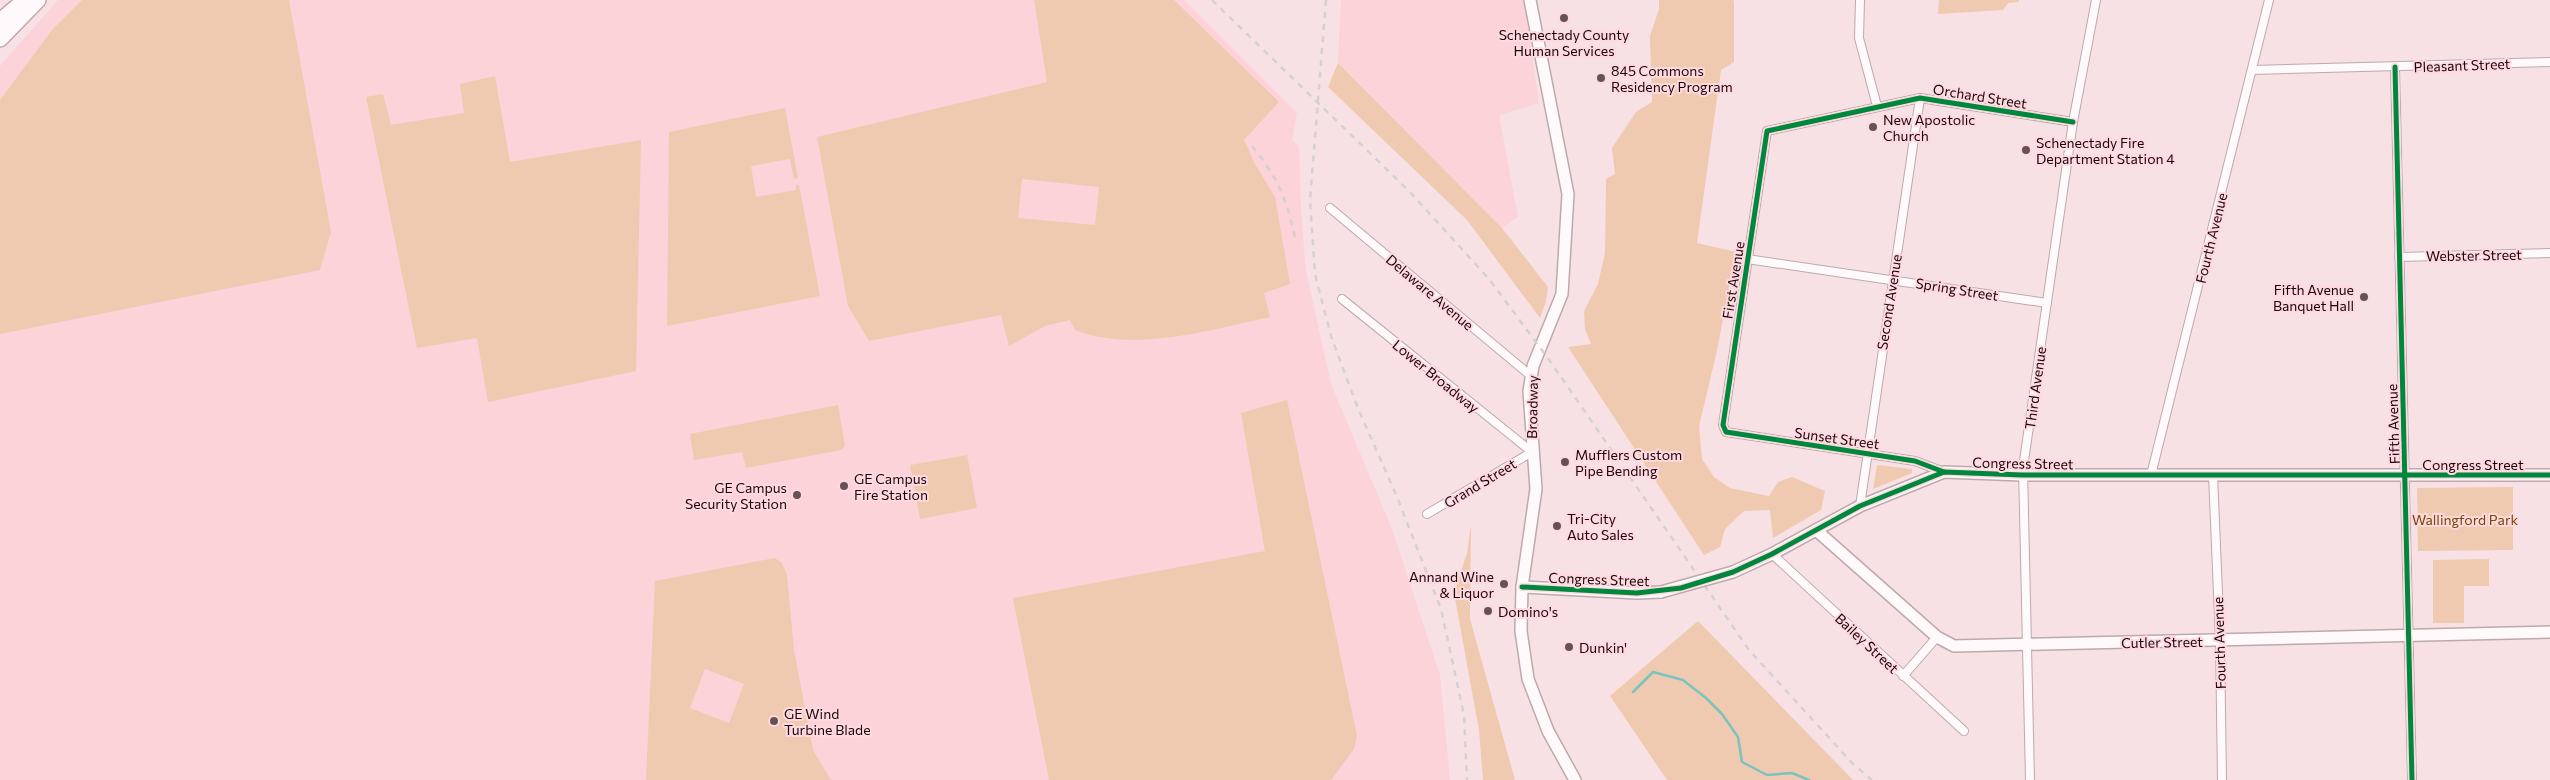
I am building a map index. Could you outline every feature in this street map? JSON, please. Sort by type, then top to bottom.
[{"type":"highway","points":[[0,21],[25,0]]},
{"type":"highway","points":[[0,39],[38,0]]},
{"type":"street","name":"Broadway","points":[[1530,0],[1568,194],[1562,294],[1531,376],[1532,452],[1536,489],[1522,587],[1520,632],[1528,679],[1548,731],[1575,780]]},
{"type":"street","points":[[1860,0],[1859,38],[1877,106]]},
{"type":"street","name":"Third Avenue","points":[[2030,780],[2022,475],[2073,122],[2096,0]]},
{"type":"street","name":"Fourth Avenue","points":[[2151,475],[2269,0]]},
{"type":"street","name":"Pleasant Street","points":[[2253,70],[2550,62]]},
{"type":"street","name":"Fifth Avenue","points":[[2395,67],[2412,780]]},
{"type":"street","name":"Orchard Street","points":[[1767,131],[1920,98],[2073,122]]},
{"type":"street","name":"Second Avenue","points":[[1860,506],[1920,98]]},
{"type":"street","name":"First Avenue","points":[[1726,432],[1723,425],[1767,131]]},
{"type":"street","name":"Delaware Avenue","points":[[1330,208],[1531,376]]},
{"type":"street","name":"Webster Street","points":[[2399,257],[2550,253]]},
{"type":"street","name":"Spring Street","points":[[1747,259],[2047,303]]},
{"type":"street","name":"Lower Broadway","points":[[1342,299],[1532,452]]},
{"type":"street","name":"Sunset Street","points":[[1726,432],[1915,461],[1944,472]]},
{"type":"street","name":"Grand Street","points":[[1427,514],[1532,452]]},
{"type":"street","name":"Congress Street","points":[[1522,587],[1637,593],[1661,592],[1733,572],[1772,554],[1860,506],[1944,472],[2022,475],[2550,475]]},
{"type":"street","name":"Fourth Avenue","points":[[2213,475],[2220,641],[2222,780]]},
{"type":"street","name":"Cutler Street","points":[[1816,530],[1937,637],[1954,646],[2550,632]]},
{"type":"street","name":"Bailey Street","points":[[1772,554],[1964,731]]},
{"type":"street","points":[[1903,676],[1937,637]]},
{"type":"shaded area","points":[[58,0],[1184,0],[1297,113],[1292,140],[1299,146],[1301,212],[1306,271],[1331,384],[1392,529],[1440,675],[1450,780],[0,780],[0,66]]},
{"type":"shaded area","points":[[1341,0],[1524,0],[1539,103],[1499,115],[1518,217],[1502,228],[1338,63]]},
{"type":"green space","points":[[82,0],[289,0],[331,232],[320,270],[0,334],[0,100],[52,30]]},
{"type":"green space","points":[[1034,0],[1174,0],[1279,102],[1244,140],[1255,164],[1275,197],[1290,284],[1264,293],[1270,317],[1172,337],[1122,340],[1098,337],[1075,330],[1070,320],[1045,326],[1009,346],[1001,315],[869,341],[848,306],[817,137],[1047,82]],"holes":[[[1022,179],[1099,187],[1095,225],[1018,218]]]},
{"type":"green space","points":[[1659,0],[1733,0],[1734,2],[1734,62],[1721,70],[1697,243],[1736,252],[1716,355],[1699,426],[1702,459],[1714,477],[1730,488],[1769,496],[1778,482],[1792,477],[1825,491],[1821,510],[1773,538],[1770,510],[1744,511],[1725,529],[1720,547],[1704,555],[1568,347],[1591,344],[1585,329],[1584,311],[1598,284],[1605,253],[1606,179],[1615,174],[1612,148],[1636,112],[1652,102],[1650,36],[1659,9]]},
{"type":"green space","points":[[1939,0],[2019,0],[2019,2],[2008,3],[2003,10],[1938,14]]},
{"type":"green space","points":[[1338,63],[1502,228],[1548,287],[1546,301],[1540,318],[1467,220],[1328,87]]},
{"type":"green space","points":[[495,76],[510,162],[641,140],[636,371],[488,402],[477,338],[417,348],[366,97],[383,94],[391,125],[464,113],[460,84]]},
{"type":"green space","points":[[785,108],[798,178],[794,179],[790,159],[751,166],[756,197],[796,190],[796,185],[799,185],[820,296],[667,326],[669,132]]},
{"type":"green space","points":[[1287,400],[1357,736],[1354,749],[1331,780],[1049,780],[1013,598],[1265,551],[1241,413]]},
{"type":"green space","points":[[838,405],[845,446],[841,450],[746,468],[742,452],[694,460],[690,434]]},
{"type":"green space","points":[[967,455],[977,508],[920,519],[910,465]]},
{"type":"green space","points":[[1877,465],[1912,469],[1912,473],[1873,489]]},
{"type":"green space","name":"Wallingford Park","points":[[2513,487],[2513,550],[2418,551],[2417,488]]},
{"type":"green space","points":[[1471,525],[1470,619],[1515,780],[1483,780],[1479,730],[1454,593],[1467,553]]},
{"type":"green space","points":[[775,558],[782,563],[787,575],[794,650],[813,750],[831,780],[646,780],[655,581]],"holes":[[[705,669],[744,684],[729,723],[690,708]]]},
{"type":"green space","points":[[2489,559],[2489,586],[2464,586],[2464,623],[2433,623],[2433,560]]},
{"type":"green space","points":[[1698,621],[1853,780],[1667,780],[1610,696]]},
{"type":"waterway","points":[[1633,692],[1653,672],[1683,680],[1706,698],[1722,714],[1738,737],[1742,762],[1767,775],[1792,773],[1809,780]]},
{"type":"railway","points":[[1212,0],[1410,192],[1489,279],[1550,361],[1749,650],[1853,764],[1872,780]]},
{"type":"railway","points":[[1326,0],[1310,200],[1315,274],[1331,336],[1357,406],[1397,497],[1441,609],[1464,715],[1467,780]]},
{"type":"railway","points":[[1252,146],[1280,188],[1295,237]]},
{"type":"cycle path","points":[[2395,67],[2412,780]]},
{"type":"cycle path","points":[[1944,472],[1915,461],[1726,432],[1723,425],[1767,131],[1920,98],[2073,122]]},
{"type":"cycle path","points":[[1522,587],[1637,593],[1681,588],[1733,572],[1772,554],[1860,506],[1944,472],[2022,475],[2550,475]]},
{"type":"place","name":"Schenectady County Human Services","points":[[1564,18]]},
{"type":"place","name":"845 Commons Residency Program","points":[[1601,78]]},
{"type":"place","name":"New Apostolic Church","points":[[1873,127]]},
{"type":"place","name":"Schenectady Fire Department Station 4","points":[[2026,150]]},
{"type":"place","name":"Fifth Avenue Banquet Hall","points":[[2364,297]]},
{"type":"place","name":"Mufflers Custom Pipe Bending","points":[[1565,462]]},
{"type":"place","name":"GE Campus Fire Station","points":[[844,486]]},
{"type":"place","name":"GE Campus Security Station","points":[[797,495]]},
{"type":"place","name":"Tri-City Auto Sales","points":[[1557,526]]},
{"type":"place","name":"Annand Wine & Liquor","points":[[1504,584]]},
{"type":"place","name":"Domino's","points":[[1488,611]]},
{"type":"place","name":"Dunkin'","points":[[1569,647]]},
{"type":"place","name":"GE Wind Turbine Blade","points":[[774,721]]}]
